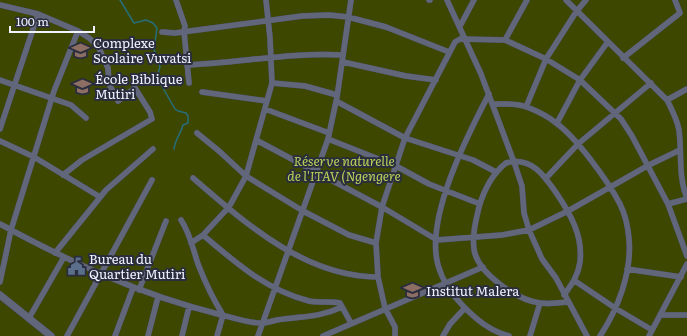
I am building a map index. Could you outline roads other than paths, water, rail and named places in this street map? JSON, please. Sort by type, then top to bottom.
[{"type":"street","points":[[176,0],[185,26],[184,31],[189,83]]},
{"type":"street","points":[[191,243],[203,235],[229,207],[246,176],[272,83],[272,57],[266,0]]},
{"type":"street","points":[[258,336],[261,323],[287,251],[318,172],[329,136],[343,62],[351,0]]},
{"type":"street","points":[[447,0],[466,38],[494,104],[522,186],[524,213],[529,230],[542,259],[556,278],[567,302],[587,336]]},
{"type":"street","points":[[460,26],[474,0]]},
{"type":"street","points":[[505,40],[527,0]]},
{"type":"street","points":[[566,0],[576,12],[667,100],[677,123],[681,175],[687,199],[668,204]]},
{"type":"street","points":[[526,107],[546,59],[576,12],[586,0]]},
{"type":"street","points":[[623,58],[680,13],[675,0]]},
{"type":"street","points":[[0,5],[38,14],[78,31],[98,46],[108,68],[109,84],[118,101],[135,88],[150,112],[152,119],[82,160],[63,175]]},
{"type":"street","points":[[0,129],[38,14]]},
{"type":"street","points":[[162,32],[175,33],[268,22],[302,16],[348,17],[386,27],[449,52]]},
{"type":"street","points":[[0,282],[11,230],[52,98],[78,31]]},
{"type":"street","points":[[395,336],[395,327],[386,308],[378,277],[376,243],[382,208],[405,138],[455,42],[466,38],[505,40],[546,59],[580,80],[614,113],[625,125],[649,165],[668,204],[687,256]]},
{"type":"street","points":[[557,123],[580,80],[607,42]]},
{"type":"street","points":[[187,65],[315,53],[343,54]]},
{"type":"street","points":[[343,62],[406,76],[436,80]]},
{"type":"street","points":[[0,80],[71,105],[86,118]]},
{"type":"street","points":[[272,83],[305,86],[337,98],[405,138],[473,160],[496,172]]},
{"type":"street","points":[[546,178],[578,144],[651,83]]},
{"type":"street","points":[[667,100],[687,89]]},
{"type":"street","points":[[202,92],[267,101]]},
{"type":"street","points":[[489,94],[459,155],[441,209],[437,240],[438,266],[446,283],[457,300],[465,308],[492,333],[509,336]]},
{"type":"street","points":[[494,104],[510,104],[526,107],[557,123],[578,144],[609,186],[620,204],[626,220],[629,239],[627,268],[615,308],[600,336]]},
{"type":"street","points":[[265,110],[329,136],[396,166],[429,184],[480,204]]},
{"type":"street","points":[[197,133],[220,150],[246,176],[303,211],[349,235],[376,243]]},
{"type":"street","points":[[256,140],[318,172],[437,240],[502,235],[529,230],[568,211],[609,186],[680,150]]},
{"type":"street","points":[[0,142],[34,158],[100,197]]},
{"type":"street","points":[[55,253],[106,190],[153,149]]},
{"type":"street","points":[[564,295],[575,281],[580,262],[580,243],[575,224],[546,178],[532,165],[514,162],[506,163],[496,172],[488,185],[480,204],[475,224],[474,250],[483,267],[496,282],[509,291],[540,303],[567,302]]},
{"type":"street","points":[[193,178],[287,251],[338,272],[357,276],[378,277]]},
{"type":"street","points":[[67,336],[152,180]]},
{"type":"street","points":[[181,220],[216,304],[223,315],[217,336]]},
{"type":"street","points":[[139,290],[166,221]]},
{"type":"street","points":[[0,224],[101,275],[158,298],[189,307],[261,323],[312,317],[326,314],[342,307]]},
{"type":"street","points":[[203,235],[243,270],[274,289],[311,301],[337,302],[342,307],[351,323]]},
{"type":"street","points":[[29,318],[64,257]]},
{"type":"street","points":[[575,281],[650,333],[681,277],[686,271],[687,264]]},
{"type":"street","points":[[323,336],[483,267]]},
{"type":"street","points":[[627,268],[681,277]]},
{"type":"street","points":[[115,336],[132,288]]},
{"type":"street","points":[[0,295],[51,336]]},
{"type":"street","points":[[148,336],[158,298]]},
{"type":"street","points":[[530,336],[540,303]]},
{"type":"street","points":[[182,336],[189,307]]},
{"type":"street","points":[[443,336],[450,324],[465,308]]},
{"type":"street","points":[[660,315],[687,315]]},
{"type":"waterway","points":[[120,0],[134,23],[146,20],[153,23],[157,28],[154,49],[160,67],[157,77],[175,109],[186,113],[188,116],[188,123],[183,125],[174,149]]},
{"type":"place","name":"Complexe Scolaire Vuvatsi","points":[[80,50]]},
{"type":"place","name":"École Biblique Mutiri","points":[[82,86]]},
{"type":"place","name":"Bureau du Quartier Mutiri","points":[[76,266]]},
{"type":"place","name":"Institut Malera","points":[[413,291]]},
{"type":"park label","name":"Réserve naturelle de l'ITAV (Ngengere","points":[[344,168]]}]
